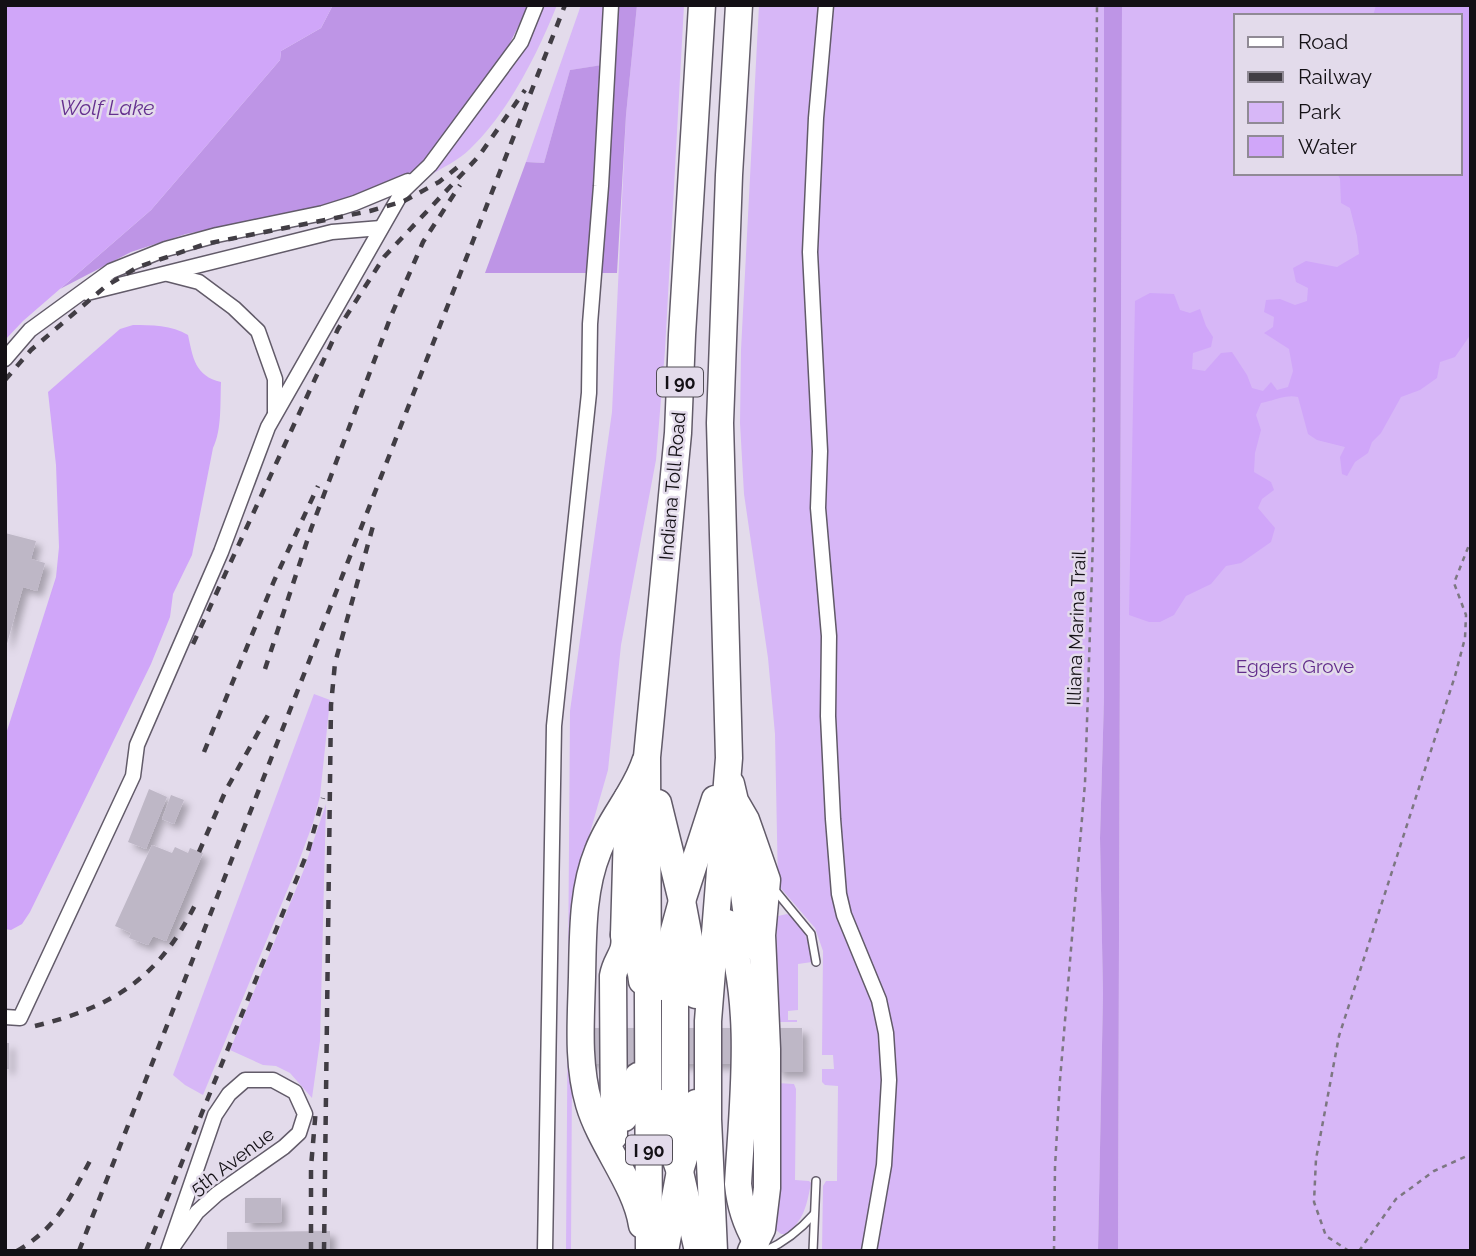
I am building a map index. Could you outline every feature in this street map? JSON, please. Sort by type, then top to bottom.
[{"type":"highway","name":"Indiana Toll Road","points":[[647,757],[678,433],[682,321],[702,5]]},
{"type":"highway","name":"I 90","points":[[714,1251],[747,1233],[708,1119],[708,1021],[716,904],[730,815],[720,423],[729,175],[739,5]]},
{"type":"highway","points":[[647,757],[597,852],[586,899],[582,1067],[589,1105],[649,1249]]},
{"type":"highway","name":"I 90","points":[[647,757],[682,901],[696,975],[696,1119],[680,1171],[649,1249]]},
{"type":"highway","name":"I 90","points":[[647,757],[649,1249]]},
{"type":"highway","points":[[728,765],[735,801],[746,820],[767,880],[759,958],[737,1003]]},
{"type":"highway","name":"I 90","points":[[682,901],[728,765]]},
{"type":"highway","points":[[629,792],[626,941],[613,976],[614,1149],[616,1166],[640,1213],[649,1249]]},
{"type":"highway","points":[[730,815],[754,970],[747,1233]]},
{"type":"highway","points":[[716,904],[718,934],[737,1003]]},
{"type":"highway","points":[[716,904],[732,935],[744,1071],[738,1184],[747,1233]]},
{"type":"highway","points":[[747,1233],[764,1219],[767,1160],[767,1049],[762,935]]},
{"type":"highway","points":[[626,941],[640,965],[642,977],[637,1099],[624,1118],[625,1161],[631,1192]]},
{"type":"highway","points":[[723,952],[720,966],[719,1177],[716,1203],[747,1233]]},
{"type":"highway","name":"I 90","points":[[680,1171],[698,1251]]},
{"type":"street","points":[[5,1017],[20,1018],[133,776],[137,746],[221,552],[268,427],[402,192],[430,165],[521,42],[536,5]]},
{"type":"street","points":[[545,1251],[554,726],[589,393],[590,324],[611,5]]},
{"type":"street","points":[[825,5],[816,118],[810,252],[820,451],[818,509],[829,636],[828,716],[833,819],[839,894],[844,915],[879,1000],[886,1032],[889,1080],[884,1165],[869,1251]]},
{"type":"street","points":[[5,359],[30,330],[111,271],[166,249],[217,235],[323,213],[418,176]]},
{"type":"street","points":[[79,295],[332,232],[381,228]]},
{"type":"street","points":[[166,273],[198,282],[234,308],[258,331],[275,379],[275,414]]},
{"type":"street","name":"5th Avenue","points":[[245,1080],[273,1080],[295,1092],[305,1114],[299,1133],[197,1212],[169,1251],[215,1115],[229,1094],[245,1080]]},
{"type":"lane","points":[[730,815],[767,880],[811,934],[816,962]]},
{"type":"lane","points":[[813,1251],[816,1181]]},
{"type":"lane","points":[[747,1233],[780,1244],[804,1226],[814,1214]]},
{"type":"path","name":"Illiana Marina Trail","points":[[1054,1251],[1060,1080],[1085,783],[1087,729],[1094,428],[1097,5]]},
{"type":"path","points":[[1349,1251],[1326,1236],[1314,1202],[1317,1159],[1339,1036],[1465,638],[1466,615],[1454,583],[1471,540]]},
{"type":"path","points":[[1359,1251],[1396,1199],[1434,1171],[1471,1154]]},
{"type":"green space","points":[[542,5],[557,5],[521,82],[497,118],[470,149],[429,176],[427,174]]},
{"type":"green space","points":[[581,5],[606,5],[603,65],[570,70],[544,163],[526,162]]},
{"type":"green space","points":[[637,5],[684,5],[665,350],[656,460],[621,645],[608,770],[573,892],[571,1251],[566,1251],[570,711],[612,412],[626,115]]},
{"type":"green space","points":[[759,5],[1104,5],[1104,698],[1100,838],[1103,994],[1098,1251],[822,1251],[823,1186],[826,1181],[837,1181],[838,1086],[825,1085],[822,1082],[822,1069],[834,1069],[833,1055],[822,1055],[823,951],[815,928],[778,885],[775,734],[768,658],[744,494],[740,423],[741,350]]},
{"type":"green space","name":"Eggers Grove","points":[[1122,5],[1471,5],[1471,1251],[1118,1251]]},
{"type":"green space","points":[[314,694],[330,700],[320,796],[313,823],[203,1095],[173,1075]]},
{"type":"green space","points":[[326,804],[320,1041],[312,1098],[290,1073],[276,1066],[263,1065],[230,1050],[303,872]]},
{"type":"green space","points":[[787,914],[798,923],[805,935],[812,962],[798,964],[798,1010],[788,1011],[788,1020],[797,1022],[774,1022],[777,918]]},
{"type":"green space","points":[[777,1083],[794,1084],[796,1089],[795,1180],[811,1183],[801,1218],[785,1234],[775,1229]]},
{"type":"shaded area","points":[[333,5],[529,5],[503,57],[420,168],[333,205],[186,234],[131,252],[60,289],[151,210],[280,60],[281,51],[321,28]]},
{"type":"shaded area","points":[[618,5],[637,5],[626,115],[617,273],[485,273],[526,162],[544,163],[570,70],[615,63]]},
{"type":"shaded area","points":[[1104,5],[1122,5],[1118,1251],[1098,1251],[1103,994],[1100,838],[1104,698]]},
{"type":"water","name":"Wolf Lake","points":[[5,5],[333,5],[321,28],[281,51],[280,60],[151,210],[23,321],[5,340]]},
{"type":"water","points":[[1376,5],[1471,5],[1471,334],[1455,357],[1440,362],[1437,378],[1420,390],[1401,397],[1381,433],[1372,442],[1368,453],[1355,462],[1347,476],[1342,474],[1340,457],[1345,447],[1317,440],[1308,434],[1298,397],[1284,397],[1261,403],[1256,415],[1261,430],[1255,453],[1254,472],[1271,482],[1274,490],[1262,499],[1258,508],[1275,528],[1271,542],[1241,563],[1226,566],[1211,584],[1186,596],[1174,615],[1160,622],[1149,622],[1129,615],[1135,301],[1150,293],[1174,294],[1180,310],[1190,313],[1200,309],[1213,337],[1211,347],[1193,353],[1192,369],[1205,371],[1221,353],[1232,352],[1252,388],[1263,391],[1271,382],[1277,390],[1288,387],[1293,371],[1289,349],[1264,333],[1273,327],[1274,317],[1264,312],[1266,300],[1280,299],[1295,305],[1307,301],[1308,288],[1296,282],[1293,268],[1306,261],[1337,267],[1359,254],[1350,208],[1341,203],[1338,175],[1462,175],[1462,14],[1374,14]]},
{"type":"water","points":[[133,325],[168,327],[188,335],[200,371],[221,382],[218,433],[192,555],[173,594],[170,617],[151,664],[30,912],[22,924],[11,930],[5,929],[5,737],[56,577],[59,547],[56,465],[48,392],[120,329]]},
{"type":"building","points":[[5,533],[36,541],[31,559],[45,563],[37,591],[23,587],[6,647]]},
{"type":"building","points":[[149,789],[167,797],[146,849],[128,842]]},
{"type":"building","points":[[171,795],[184,800],[174,824],[162,819]]},
{"type":"building","points":[[152,845],[172,853],[175,847],[188,853],[190,848],[203,853],[166,941],[153,936],[148,945],[129,938],[131,933],[115,926]]},
{"type":"building","points":[[574,1028],[802,1028],[803,1072],[777,1072],[777,1064],[574,1063]]},
{"type":"building","points":[[5,1043],[9,1043],[9,1069],[5,1069]]},
{"type":"building","points":[[245,1198],[281,1198],[282,1222],[245,1223]]},
{"type":"building","points":[[330,1231],[330,1251],[227,1251],[227,1232]]},
{"type":"railway","points":[[79,1251],[565,5]]},
{"type":"railway","points":[[193,644],[338,329],[384,257],[479,156],[525,90]]},
{"type":"railway","points":[[5,380],[31,350],[106,286],[138,267],[205,244],[370,211],[404,201],[439,182],[459,166]]},
{"type":"railway","points":[[265,669],[311,529],[391,316],[423,242],[460,185]]},
{"type":"railway","points":[[204,752],[274,581],[318,486]]},
{"type":"railway","points":[[324,1251],[331,705],[335,663],[373,526]]},
{"type":"railway","points":[[199,852],[226,790],[268,715]]},
{"type":"railway","points":[[146,1251],[308,851],[323,798]]},
{"type":"railway","points":[[35,1026],[89,1009],[132,985],[151,969],[167,950],[197,901]]},
{"type":"railway","points":[[311,1251],[311,1167],[316,1108]]},
{"type":"railway","points":[[17,1251],[53,1221],[69,1199],[91,1159]]}]
